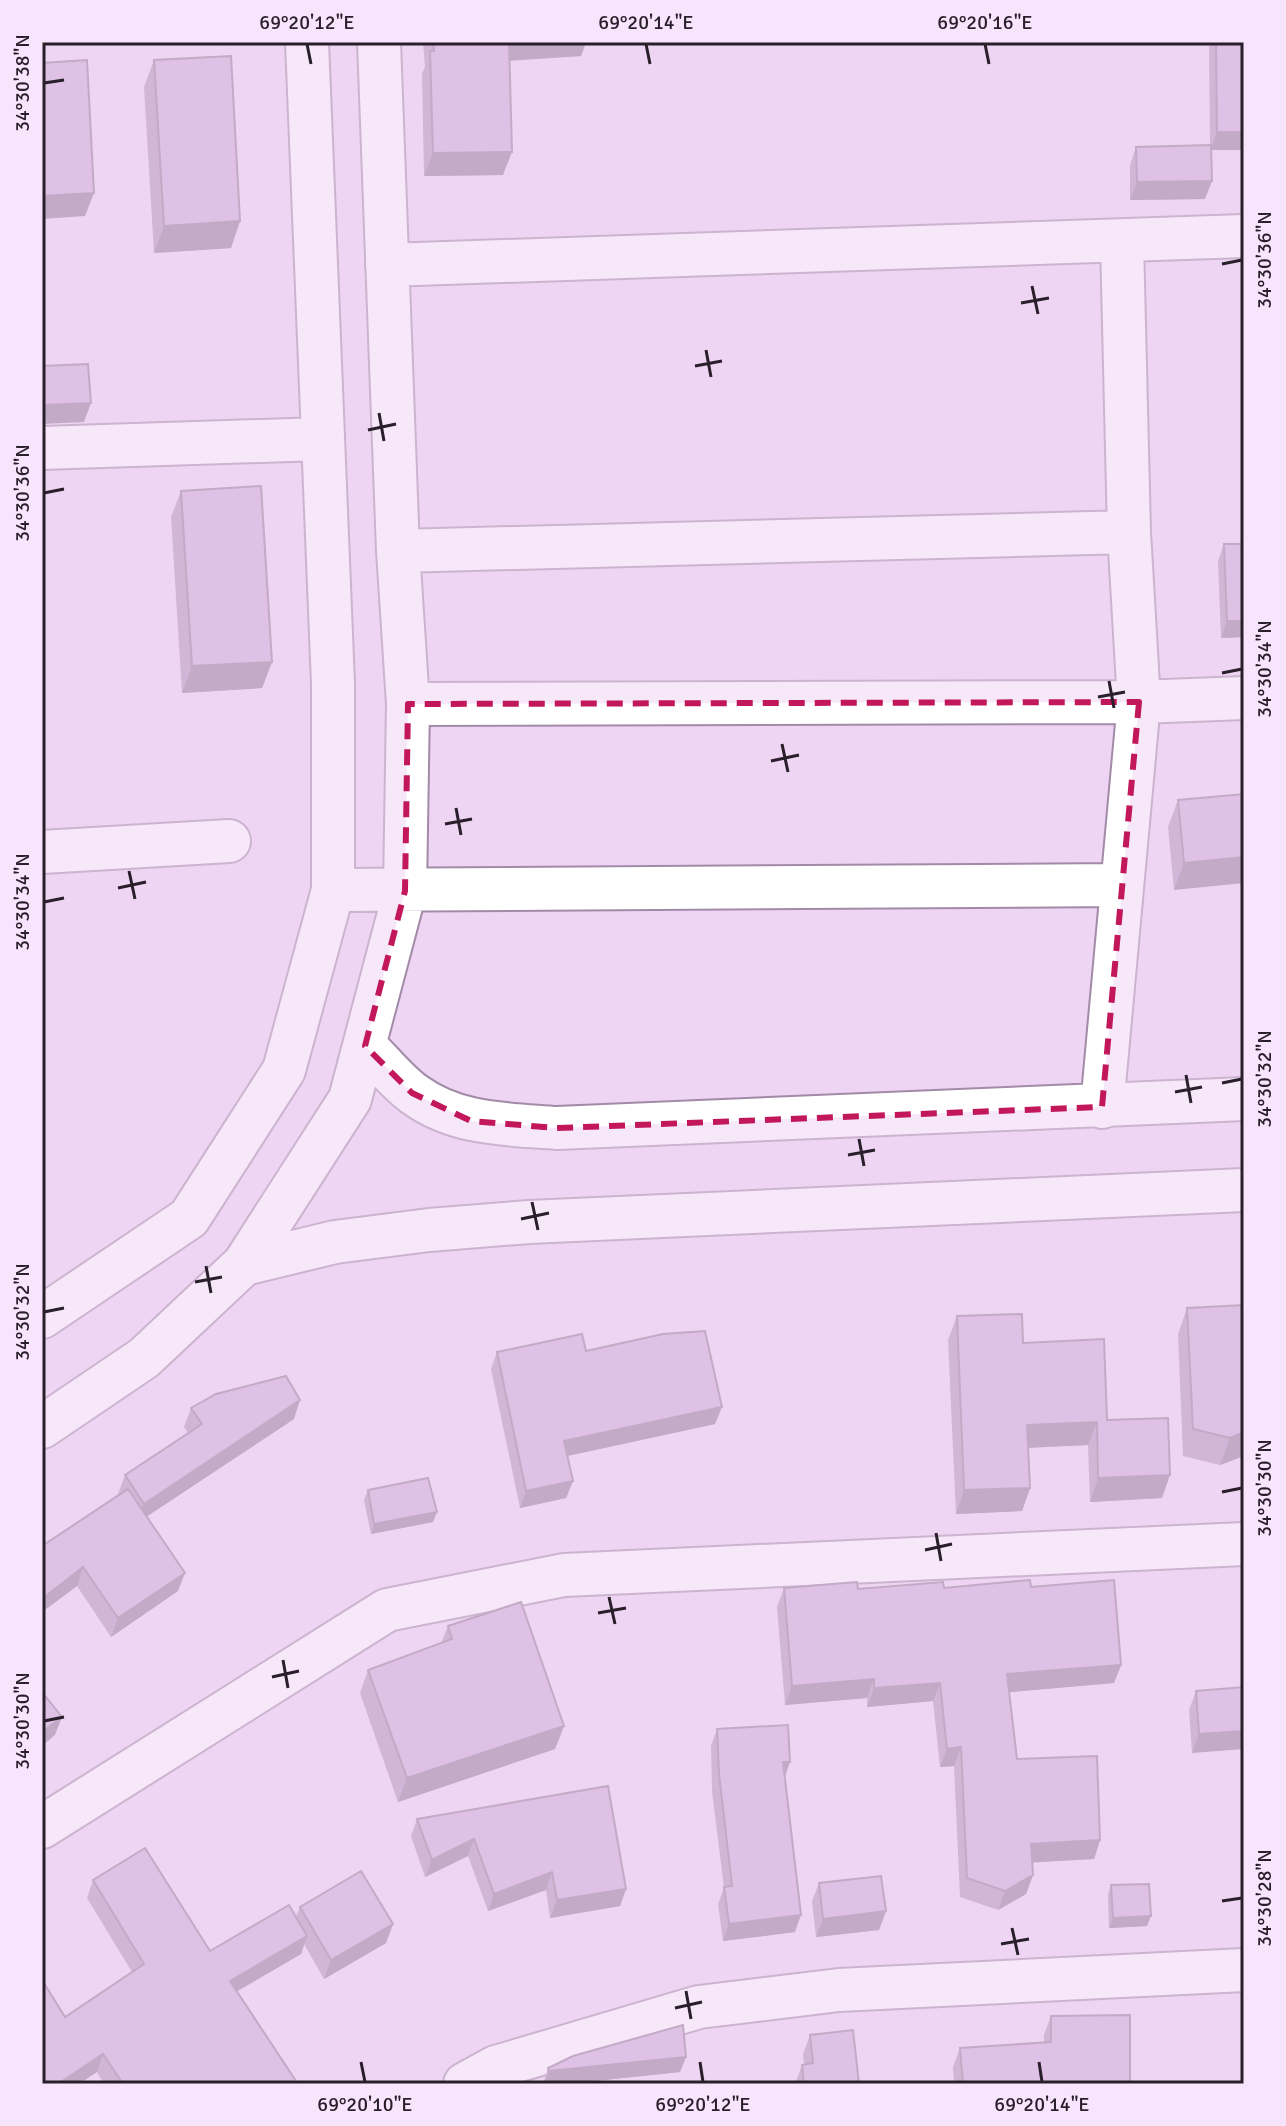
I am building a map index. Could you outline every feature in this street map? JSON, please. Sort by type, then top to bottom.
[{"type":"street","points":[[42,1317],[189,1218],[284,1070],[333,890],[333,684],[307,42]]},
{"type":"street","points":[[42,1427],[144,1358],[244,1264],[350,1099],[405,891],[408,704],[398,551],[379,42]]},
{"type":"street","points":[[387,265],[1244,236]]},
{"type":"street","points":[[1102,1107],[1139,702],[1129,532],[1122,241]]},
{"type":"street","points":[[42,448],[321,439]]},
{"type":"street","points":[[398,551],[1129,532]]},
{"type":"street","points":[[408,704],[1139,702],[1244,698]]},
{"type":"street","points":[[42,852],[229,841]]},
{"type":"street","points":[[333,890],[1122,885]]},
{"type":"street","points":[[365,1046],[412,1093],[440,1110],[471,1121],[557,1128],[1244,1099]]},
{"type":"street","points":[[244,1264],[335,1242],[529,1222],[1244,1190]]},
{"type":"street","points":[[42,1827],[387,1610],[564,1575],[1244,1544]]},
{"type":"street","points":[[465,2084],[496,2067],[699,2007],[839,1990],[1244,1970]]},
{"type":"highlighted area","points":[[1139,702],[1102,1107],[557,1128],[471,1121],[412,1093],[365,1046],[405,891],[408,704]]},
{"type":"building","points":[[433,42],[509,42],[512,152],[433,153],[430,51],[434,51]]},
{"type":"building","points":[[1216,42],[1244,42],[1244,132],[1217,132]]},
{"type":"building","points":[[231,56],[240,221],[164,226],[154,60]]},
{"type":"building","points":[[87,60],[94,193],[42,196],[42,63]]},
{"type":"building","points":[[1211,145],[1212,181],[1137,182],[1136,147]]},
{"type":"building","points":[[88,364],[91,403],[42,405],[42,366]]},
{"type":"building","points":[[261,486],[272,662],[192,666],[181,491]]},
{"type":"building","points":[[1224,544],[1244,544],[1244,621],[1227,621]]},
{"type":"building","points":[[1244,794],[1244,857],[1184,863],[1178,800]]},
{"type":"building","points":[[1244,1305],[1244,1432],[1230,1438],[1193,1429],[1187,1308]]},
{"type":"building","points":[[1022,1314],[1023,1343],[1104,1339],[1107,1420],[1168,1418],[1170,1475],[1098,1478],[1097,1422],[1027,1425],[1030,1488],[964,1490],[957,1316]]},
{"type":"building","points":[[705,1331],[722,1407],[564,1441],[573,1481],[526,1491],[497,1352],[582,1334],[586,1351],[663,1334]]},
{"type":"building","points":[[286,1376],[300,1400],[144,1504],[125,1475],[202,1424],[191,1408],[216,1394]]},
{"type":"building","points":[[428,1478],[437,1512],[374,1524],[368,1490]]},
{"type":"building","points":[[128,1489],[185,1573],[118,1618],[83,1567],[42,1599],[42,1546]]},
{"type":"building","points":[[1030,1580],[1031,1587],[1114,1580],[1121,1665],[1007,1674],[1017,1759],[1097,1756],[1100,1840],[1031,1844],[1033,1875],[1005,1891],[967,1878],[961,1747],[947,1749],[940,1683],[874,1688],[874,1679],[792,1686],[784,1588],[857,1582],[858,1589],[943,1582],[944,1588]]},
{"type":"building","points":[[521,1602],[564,1726],[407,1778],[368,1670],[452,1639],[448,1626]]},
{"type":"building","points":[[1244,1687],[1244,1731],[1199,1734],[1196,1691]]},
{"type":"building","points":[[42,1692],[62,1717],[42,1732]]},
{"type":"building","points":[[788,1725],[790,1762],[783,1762],[801,1915],[729,1924],[724,1887],[732,1886],[717,1729]]},
{"type":"building","points":[[608,1786],[626,1889],[557,1900],[552,1872],[494,1894],[474,1839],[432,1860],[417,1819]]},
{"type":"building","points":[[145,1848],[210,1951],[289,1905],[307,1936],[230,1981],[298,2084],[123,2084],[103,2054],[58,2084],[42,2084],[42,1980],[65,2017],[144,1964],[93,1880]]},
{"type":"building","points":[[361,1871],[393,1924],[331,1960],[300,1907]]},
{"type":"building","points":[[881,1876],[886,1911],[823,1919],[819,1883]]},
{"type":"building","points":[[1149,1884],[1151,1916],[1113,1918],[1111,1885]]},
{"type":"building","points":[[1130,2015],[1130,2084],[963,2084],[960,2048],[1051,2042],[1051,2016]]},
{"type":"building","points":[[683,2025],[686,2057],[549,2071],[548,2068],[573,2056]]},
{"type":"building","points":[[853,2030],[859,2084],[804,2084],[802,2065],[813,2063],[810,2035]]}]
